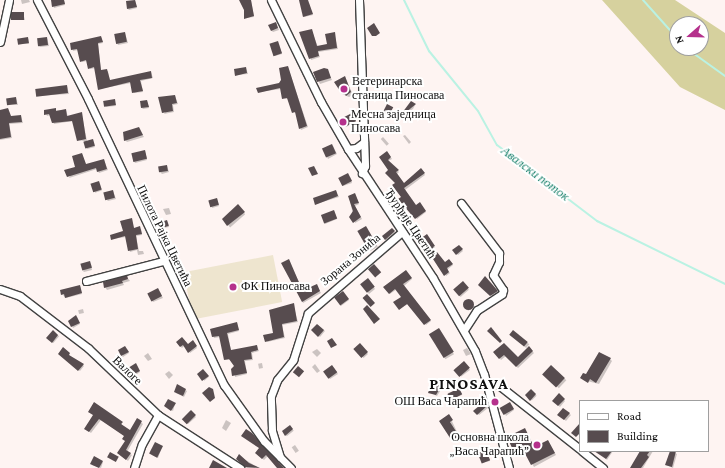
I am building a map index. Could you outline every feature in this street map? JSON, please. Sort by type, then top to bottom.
[{"type":"street","points":[[0,42],[9,0]]},
{"type":"street","name":"Пилота Рајка Цветића","points":[[37,0],[88,99],[224,384],[264,441],[289,467]]},
{"type":"street","name":"Ђурђије Цветић","points":[[271,0],[321,102],[362,173],[402,232],[464,330],[479,360],[487,382],[509,468]]},
{"type":"street","points":[[359,0],[365,169],[362,173]]},
{"type":"street","points":[[348,149],[356,148],[364,142]]},
{"type":"street","points":[[460,203],[499,253],[499,262],[493,275],[503,290],[502,294],[477,310],[464,330]]},
{"type":"street","name":"Зорана Зонића","points":[[281,459],[272,430],[270,408],[273,388],[293,360],[308,313],[402,232]]},
{"type":"street","points":[[86,281],[164,261]]},
{"type":"street","name":"Валоге","points":[[0,289],[20,296],[88,348],[158,415],[238,467]]},
{"type":"street","points":[[487,382],[496,384],[579,448]]},
{"type":"street","points":[[134,468],[142,444],[158,415]]},
{"type":"street","points":[[264,441],[272,430]]},
{"type":"street","points":[[583,452],[603,468]]},
{"type":"shaded area","points":[[602,0],[675,0],[699,16],[669,16],[669,56],[709,56],[709,22],[725,33],[725,110],[680,87]]},
{"type":"shaded area","name":"ФК Пиносава","points":[[273,255],[282,302],[193,319],[184,272]]},
{"type":"building","points":[[51,0],[64,0],[65,4],[52,7]]},
{"type":"building","points":[[135,0],[137,7],[127,9],[126,1]]},
{"type":"building","points":[[239,0],[251,0],[254,16],[244,19],[244,10]]},
{"type":"building","points":[[299,0],[308,0],[313,14],[303,17]]},
{"type":"building","points":[[11,12],[24,12],[24,20],[11,20]]},
{"type":"building","points":[[276,22],[278,28],[271,31],[268,25]]},
{"type":"building","points":[[374,23],[380,33],[376,36],[372,36],[367,28]]},
{"type":"building","points":[[312,29],[317,46],[327,44],[325,34],[335,32],[337,48],[318,51],[319,56],[309,59],[299,32]]},
{"type":"building","points":[[125,32],[127,42],[116,44],[114,34]]},
{"type":"building","points":[[101,36],[103,42],[98,43],[101,70],[107,69],[110,80],[151,71],[152,78],[140,80],[143,91],[132,93],[130,82],[98,90],[94,67],[88,69],[86,60],[80,62],[77,49],[71,50],[70,43]]},
{"type":"building","points":[[28,37],[29,43],[18,45],[17,39]]},
{"type":"building","points":[[47,37],[48,45],[38,46],[37,38]]},
{"type":"building","points":[[278,41],[282,53],[273,56],[269,44]]},
{"type":"building","points":[[288,66],[307,126],[299,129],[295,112],[292,113],[287,98],[282,99],[280,88],[258,93],[256,88],[279,83],[281,80],[279,68]]},
{"type":"building","points":[[246,67],[247,73],[235,76],[234,69]]},
{"type":"building","points":[[324,68],[328,69],[331,78],[317,82],[313,72]]},
{"type":"building","name":"Ветеринарска станица Пиносава","points":[[345,76],[351,92],[346,96],[344,93],[342,94],[334,82]]},
{"type":"building","points":[[67,85],[68,93],[36,97],[35,89]]},
{"type":"building","points":[[175,95],[177,103],[172,104],[173,111],[162,113],[158,97]]},
{"type":"building","points":[[16,97],[17,104],[7,105],[6,98]]},
{"type":"building","points":[[115,99],[116,105],[104,107],[103,101]]},
{"type":"building","points":[[147,100],[149,107],[141,108],[140,101]]},
{"type":"building","points":[[411,101],[416,104],[399,117]]},
{"type":"building","points":[[387,104],[393,107],[388,118],[382,115]]},
{"type":"building","points":[[8,108],[11,116],[21,115],[22,122],[9,123],[11,137],[0,139],[0,110]]},
{"type":"building","points":[[56,108],[56,111],[66,109],[67,116],[82,112],[86,139],[77,141],[72,121],[52,123],[49,114],[44,115],[44,110]]},
{"type":"building","points":[[352,113],[356,121],[345,127],[340,119]]},
{"type":"building","points":[[139,127],[143,135],[124,141],[123,132]]},
{"type":"building","points":[[93,139],[95,146],[85,148],[83,142]]},
{"type":"building","points":[[332,144],[336,153],[326,158],[322,148]]},
{"type":"building","points":[[145,150],[147,159],[133,162],[131,153]]},
{"type":"building","points":[[387,151],[391,157],[388,160],[399,170],[396,172],[404,183],[421,168],[425,173],[404,188],[416,205],[420,202],[426,211],[415,219],[398,199],[401,197],[392,185],[395,183],[385,173],[388,170],[379,157]]},
{"type":"building","points":[[82,153],[86,164],[104,159],[107,169],[97,172],[96,168],[67,177],[64,170],[75,167],[72,156]]},
{"type":"building","points":[[167,165],[168,171],[159,172],[158,166]]},
{"type":"building","points":[[314,166],[318,174],[312,176],[308,168]]},
{"type":"building","points":[[348,173],[352,181],[342,186],[338,178]]},
{"type":"building","points":[[99,181],[102,190],[93,192],[90,184]]},
{"type":"building","points":[[113,190],[115,198],[105,200],[103,192]]},
{"type":"building","points":[[336,190],[338,196],[315,205],[313,198]]},
{"type":"building","points":[[355,193],[359,203],[354,204],[361,217],[353,223],[349,217],[353,211],[348,196]]},
{"type":"building","points":[[217,198],[219,205],[210,207],[208,200]]},
{"type":"building","points":[[238,204],[245,212],[227,226],[222,219]]},
{"type":"building","points":[[334,210],[337,218],[324,223],[321,215]]},
{"type":"building","points":[[132,218],[134,228],[140,226],[142,234],[136,235],[138,249],[128,251],[125,236],[111,240],[110,235],[123,231],[120,221]]},
{"type":"building","points":[[167,220],[169,226],[161,228],[159,222]]},
{"type":"building","points":[[366,226],[377,245],[368,250],[357,231]]},
{"type":"building","points":[[392,228],[395,231],[385,240],[382,236]]},
{"type":"building","points":[[427,234],[435,246],[433,247],[445,262],[449,259],[453,264],[447,268],[449,272],[444,276],[433,259],[435,257],[420,239]]},
{"type":"building","points":[[459,245],[463,249],[456,255],[452,250]]},
{"type":"building","points":[[289,259],[301,287],[306,285],[308,288],[317,284],[320,291],[302,302],[281,263]]},
{"type":"building","points":[[90,261],[92,268],[82,270],[80,264]]},
{"type":"building","points":[[374,264],[381,272],[375,278],[368,269]]},
{"type":"building","points":[[406,270],[412,278],[403,284],[431,320],[424,325],[407,304],[399,310],[393,302],[401,297],[395,289],[389,294],[383,287]]},
{"type":"building","points":[[127,275],[128,279],[122,281],[123,283],[104,288],[103,282]]},
{"type":"building","points":[[485,276],[498,291],[490,296],[478,285]]},
{"type":"building","points":[[368,278],[375,287],[367,293],[360,284]]},
{"type":"building","points":[[463,281],[469,288],[459,296],[453,290]]},
{"type":"building","points":[[80,285],[82,293],[65,298],[64,294],[61,295],[60,290]]},
{"type":"building","points":[[158,288],[162,296],[151,301],[147,293]]},
{"type":"building","points":[[343,291],[349,299],[340,306],[334,298]]},
{"type":"building","points":[[367,294],[375,303],[371,307],[363,298]]},
{"type":"building","points":[[468,298],[472,300],[474,304],[472,308],[468,310],[464,308],[462,304],[464,300]]},
{"type":"building","points":[[294,303],[297,321],[282,324],[284,337],[265,342],[263,335],[273,333],[269,310]]},
{"type":"building","points":[[367,305],[380,319],[374,324],[363,309]]},
{"type":"building","points":[[76,315],[80,323],[71,327],[68,321]]},
{"type":"building","points":[[237,322],[239,330],[227,333],[231,350],[257,345],[258,350],[251,352],[252,359],[244,360],[247,373],[232,376],[231,369],[234,366],[229,359],[224,360],[219,336],[212,337],[210,329]]},
{"type":"building","points":[[317,324],[324,330],[318,337],[311,330]]},
{"type":"building","points":[[491,327],[502,341],[500,343],[487,331]]},
{"type":"building","points":[[439,328],[454,352],[444,358],[429,334]]},
{"type":"building","points":[[53,330],[58,335],[52,343],[46,338]]},
{"type":"building","points":[[513,330],[528,342],[524,347],[509,335]]},
{"type":"building","points":[[182,337],[188,344],[193,340],[197,346],[188,353],[183,345],[180,347],[176,342]]},
{"type":"building","points":[[332,338],[337,345],[331,348],[327,341]]},
{"type":"building","points":[[360,343],[368,352],[361,358],[353,349]]},
{"type":"building","points":[[504,343],[518,357],[529,346],[533,351],[516,367],[504,355],[499,359],[493,352]]},
{"type":"building","points":[[125,346],[129,352],[121,356],[118,350]]},
{"type":"building","points":[[63,347],[70,353],[69,355],[84,364],[78,371],[58,354]]},
{"type":"building","points":[[599,352],[611,358],[596,383],[590,379],[588,383],[580,378],[583,373],[586,374]]},
{"type":"building","points":[[464,361],[470,368],[459,377],[453,370]]},
{"type":"building","points":[[136,363],[140,371],[132,375],[128,368]]},
{"type":"building","points":[[332,365],[337,372],[328,379],[323,371]]},
{"type":"building","points":[[551,365],[565,378],[556,387],[542,375]]},
{"type":"building","points":[[298,366],[304,371],[299,377],[293,372]]},
{"type":"building","points":[[203,369],[209,376],[202,381],[197,374]]},
{"type":"building","points":[[432,382],[441,386],[436,395],[428,393]]},
{"type":"building","points":[[177,384],[186,389],[183,396],[174,392]]},
{"type":"building","points":[[209,387],[213,389],[215,398],[210,402],[202,393]]},
{"type":"building","points":[[459,388],[462,394],[451,400],[447,394]]},
{"type":"building","points":[[531,389],[536,394],[530,401],[525,395]]},
{"type":"building","points":[[559,393],[565,399],[558,406],[552,401]]},
{"type":"building","points":[[168,399],[176,403],[171,411],[164,406]]},
{"type":"building","points":[[485,401],[487,406],[477,415],[473,411]]},
{"type":"building","points":[[94,402],[123,422],[121,424],[130,430],[137,418],[142,421],[126,450],[131,453],[126,460],[117,453],[125,441],[122,439],[124,436],[99,419],[89,432],[84,429],[93,415],[88,412]]},
{"type":"building","points":[[510,402],[514,409],[504,415],[500,408]]},
{"type":"building","points":[[563,408],[570,413],[564,420],[557,415]]},
{"type":"building","points":[[191,410],[196,415],[187,424],[182,419]]},
{"type":"building","points":[[449,414],[453,420],[450,422],[459,436],[452,441],[439,421]]},
{"type":"building","points":[[579,424],[579,434],[576,437],[571,433]]},
{"type":"building","points":[[290,425],[293,429],[285,436],[282,431]]},
{"type":"building","points":[[525,428],[534,447],[548,440],[555,453],[531,465],[521,446],[513,450],[507,437]]},
{"type":"building","points":[[246,429],[252,433],[284,468],[277,468],[266,455],[262,459],[255,453],[259,448],[241,436]]},
{"type":"building","points":[[155,442],[163,446],[157,458],[149,454]]},
{"type":"building","points":[[486,450],[490,460],[482,464],[478,453]]},
{"type":"building","points":[[110,452],[119,457],[116,462],[107,457]]},
{"type":"building","points":[[596,452],[611,452],[606,459]]},
{"type":"building","points":[[639,452],[649,452],[647,455],[649,457],[641,468],[630,468]]},
{"type":"building","points":[[670,452],[676,452],[672,467],[665,465]]},
{"type":"building","points":[[239,454],[249,463],[260,468],[245,467],[236,459]]},
{"type":"building","points":[[94,456],[103,461],[99,468],[90,464]]},
{"type":"building","points":[[213,460],[227,468],[209,468]]},
{"type":"waterway","name":"Авалски поток","points":[[404,0],[429,51],[478,111],[497,145],[597,221],[725,284]]},
{"type":"waterway","points":[[643,0],[669,29]]},
{"type":"waterway","points":[[697,56],[725,76]]},
{"type":"place","name":"Ветеринарска станица Пиносава","points":[[344,89]]},
{"type":"place","name":"Месна заједница Пиносава","points":[[343,122]]},
{"type":"place","name":"ФК Пиносава","points":[[233,287]]},
{"type":"place","name":"ОШ Васа Чарапић","points":[[495,402]]},
{"type":"place","name":"Основна школа „Васа Чарапић”","points":[[537,445]]},
{"type":"district","name":"PINOSAVA","points":[[469,384]]}]
